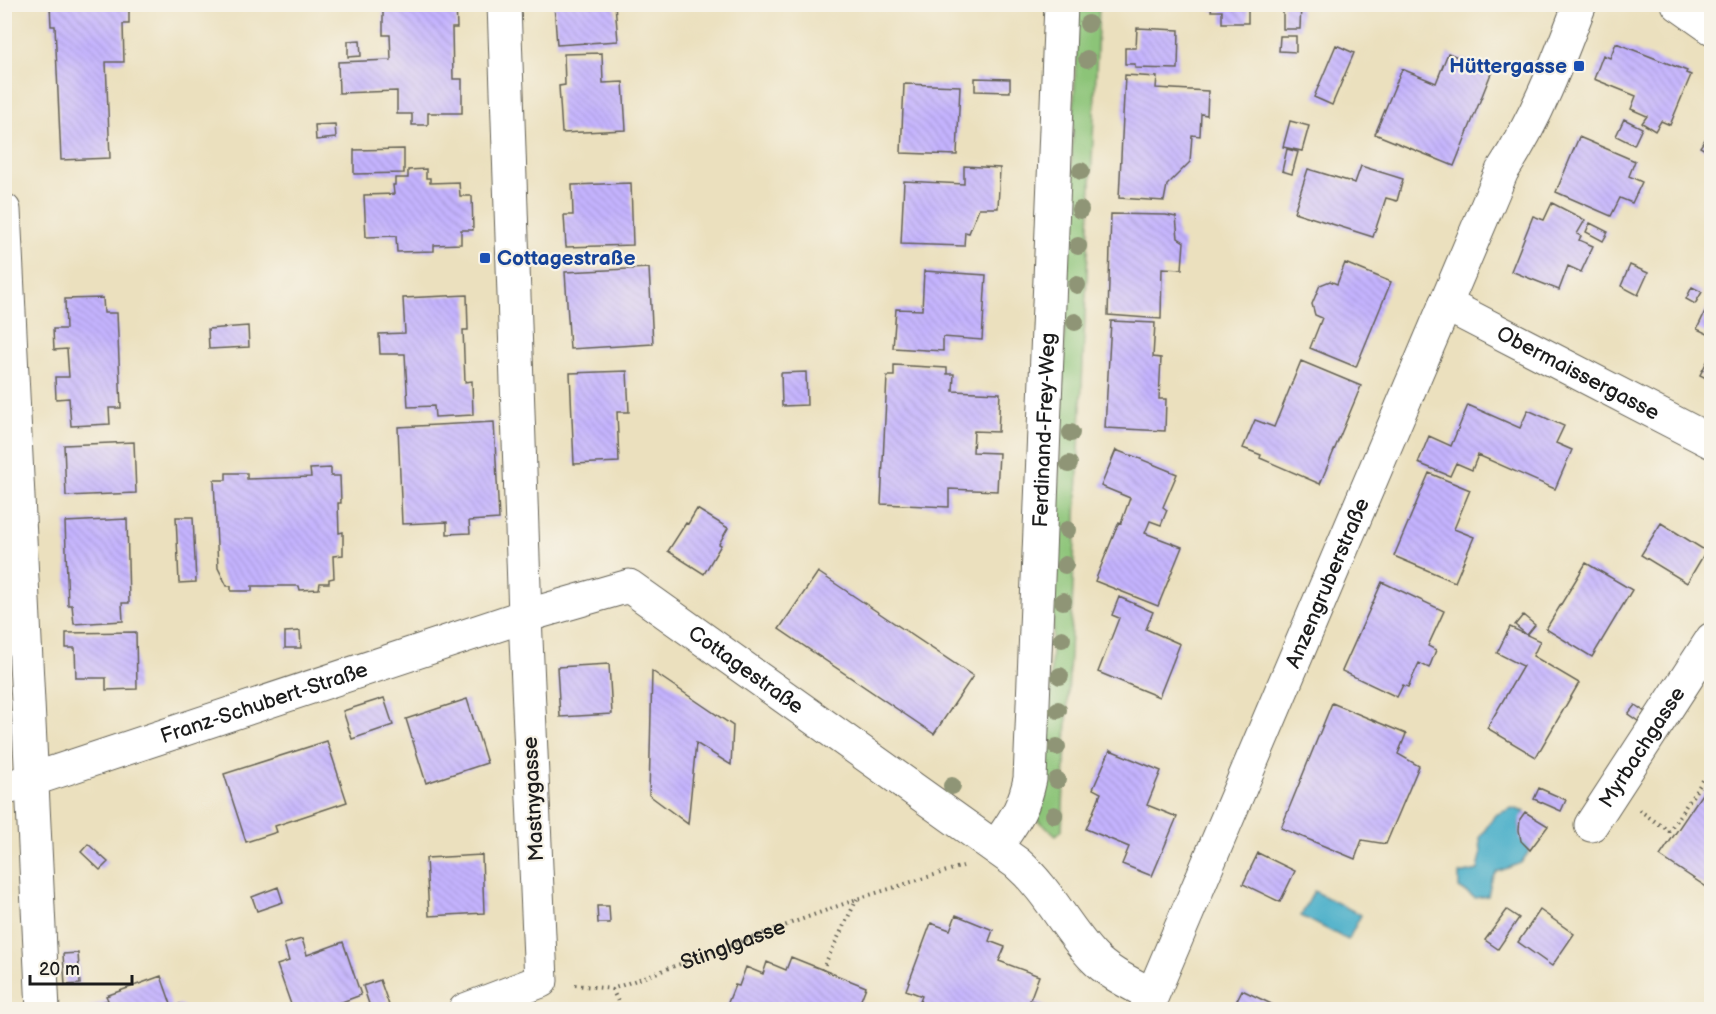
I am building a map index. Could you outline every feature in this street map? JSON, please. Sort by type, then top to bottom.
[{"type":"street","points":[[504,4],[525,616]]},
{"type":"street","name":"Ferdinand-Frey-Weg","points":[[996,847],[1020,812],[1030,779],[1061,4]]},
{"type":"street","name":"Anzengruberstraße","points":[[1502,171],[1517,117],[1563,4]]},
{"type":"street","name":"Anzengruberstraße","points":[[1149,1002],[1502,171],[1529,126],[1580,4]]},
{"type":"street","points":[[1678,4],[1712,28]]},
{"type":"street","points":[[4,210],[18,785],[43,1010]]},
{"type":"street","name":"Obermaissergasse","points":[[1445,303],[1712,442]]},
{"type":"street","name":"Cottagestraße","points":[[525,616],[629,586],[996,847],[1031,875],[1095,959],[1149,1002]]},
{"type":"street","name":"Franz-Schubert-Straße","points":[[18,785],[525,616]]},
{"type":"street","name":"Mastnygasse","points":[[525,616],[541,981]]},
{"type":"street","name":"Myrbachgasse","points":[[1591,825],[1712,639]]},
{"type":"street","points":[[465,1010],[541,981]]},
{"type":"path","points":[[1669,831],[1712,767]]},
{"type":"path","name":"Stinglgasse","points":[[541,981],[612,989],[858,899],[959,868],[996,847]]},
{"type":"path","points":[[822,969],[858,899]]},
{"type":"path","points":[[612,989],[622,1010]]},
{"type":"green space","points":[[1078,5],[1099,5],[1062,830],[1056,835],[1037,819],[1046,793]]},
{"type":"water","points":[[1512,808],[1525,812],[1520,822],[1519,832],[1530,850],[1521,863],[1497,872],[1491,882],[1488,896],[1475,898],[1459,888],[1459,874],[1478,870],[1481,855],[1480,837],[1495,815]]},
{"type":"water","points":[[1314,891],[1361,915],[1348,940],[1301,916]]},
{"type":"building","points":[[456,4],[457,28],[452,28],[453,79],[462,79],[462,113],[428,113],[428,125],[412,125],[412,114],[397,114],[397,91],[339,93],[338,62],[391,60],[390,35],[383,35],[383,6]]},
{"type":"building","points":[[554,4],[615,4],[618,41],[557,45]]},
{"type":"building","points":[[1212,4],[1248,4],[1248,23],[1222,23],[1222,11],[1211,11]]},
{"type":"building","points":[[1283,4],[1301,4],[1300,29],[1283,29]]},
{"type":"building","points":[[50,5],[129,5],[129,24],[123,24],[124,62],[106,62],[110,158],[61,160],[55,26],[51,26]]},
{"type":"building","points":[[1137,28],[1179,30],[1178,69],[1135,68],[1135,64],[1125,64],[1125,48],[1136,48]]},
{"type":"building","points":[[1280,36],[1296,36],[1296,52],[1279,51]]},
{"type":"building","points":[[360,40],[361,56],[348,57],[348,41]]},
{"type":"building","points":[[1616,43],[1687,71],[1686,73],[1691,75],[1670,125],[1661,121],[1655,131],[1642,123],[1647,116],[1631,109],[1636,96],[1594,79],[1603,55],[1610,58]]},
{"type":"building","points":[[1336,45],[1354,53],[1332,105],[1314,97]]},
{"type":"building","points":[[602,53],[603,83],[623,82],[626,130],[562,133],[559,86],[565,85],[564,54]]},
{"type":"building","points":[[1448,53],[1492,71],[1454,166],[1375,134],[1402,69],[1436,83]]},
{"type":"building","points":[[1125,75],[1157,77],[1156,88],[1208,91],[1207,115],[1201,114],[1200,136],[1192,135],[1190,162],[1167,185],[1164,201],[1119,198]]},
{"type":"building","points":[[975,78],[1010,79],[1010,92],[975,91]]},
{"type":"building","points":[[904,84],[960,86],[957,155],[901,153]]},
{"type":"building","points":[[1624,119],[1642,128],[1634,145],[1616,136]]},
{"type":"building","points":[[1290,121],[1309,126],[1302,151],[1283,147]]},
{"type":"building","points":[[335,124],[336,138],[316,140],[315,125]]},
{"type":"building","points":[[1712,129],[1712,154],[1700,147]]},
{"type":"building","points":[[1579,137],[1635,161],[1629,176],[1642,182],[1632,203],[1620,198],[1611,216],[1556,192]]},
{"type":"building","points":[[404,149],[404,173],[354,174],[354,150]]},
{"type":"building","points":[[1287,149],[1298,152],[1292,174],[1282,171]]},
{"type":"building","points":[[964,166],[1000,168],[998,208],[979,208],[969,233],[965,232],[964,246],[901,244],[904,181],[964,184]]},
{"type":"building","points":[[1361,166],[1403,179],[1397,201],[1386,198],[1373,237],[1294,212],[1308,169],[1355,183]]},
{"type":"building","points":[[426,169],[426,178],[430,178],[430,183],[459,182],[460,196],[472,196],[473,230],[461,230],[461,244],[434,245],[434,251],[397,252],[396,236],[366,237],[364,195],[394,194],[395,178],[408,178],[408,170]]},
{"type":"building","points":[[631,183],[633,245],[566,247],[564,215],[573,215],[572,185]]},
{"type":"building","points":[[1552,203],[1585,220],[1577,234],[1581,236],[1579,240],[1593,246],[1581,272],[1568,266],[1559,290],[1511,271],[1533,216],[1544,220]]},
{"type":"building","points":[[1111,214],[1176,217],[1178,238],[1184,242],[1182,269],[1162,268],[1161,319],[1108,315]]},
{"type":"building","points":[[1590,223],[1608,232],[1603,241],[1586,232]]},
{"type":"building","points":[[1345,263],[1391,282],[1356,367],[1310,348],[1322,318],[1315,315],[1312,304],[1320,285],[1330,281],[1337,284]]},
{"type":"building","points":[[1630,265],[1648,273],[1638,295],[1621,286]]},
{"type":"building","points":[[649,268],[653,344],[570,349],[565,272]]},
{"type":"building","points":[[924,271],[986,275],[982,340],[943,337],[943,351],[893,348],[896,309],[922,310]]},
{"type":"building","points":[[1692,287],[1702,292],[1695,304],[1686,299]]},
{"type":"building","points":[[467,295],[468,330],[463,330],[465,382],[472,381],[473,415],[435,417],[434,406],[408,407],[405,354],[380,354],[379,334],[405,333],[403,298]]},
{"type":"building","points":[[103,298],[104,313],[117,313],[121,408],[109,408],[110,424],[71,426],[69,398],[56,399],[55,377],[69,377],[67,349],[54,350],[53,329],[66,329],[65,299]]},
{"type":"building","points":[[1707,308],[1712,310],[1712,336],[1697,329]]},
{"type":"building","points":[[1111,321],[1155,323],[1153,357],[1161,358],[1159,399],[1166,399],[1165,431],[1105,428]]},
{"type":"building","points":[[248,326],[249,347],[209,349],[208,329]]},
{"type":"building","points":[[1712,352],[1712,381],[1700,375]]},
{"type":"building","points":[[1301,361],[1361,386],[1320,484],[1260,458],[1261,455],[1243,448],[1255,420],[1274,427]]},
{"type":"building","points":[[894,365],[947,368],[947,374],[954,374],[953,391],[1000,393],[998,432],[974,431],[973,452],[999,453],[997,491],[949,489],[949,507],[881,504],[887,376],[894,376]]},
{"type":"building","points":[[627,371],[629,412],[617,412],[619,462],[574,464],[570,373]]},
{"type":"building","points":[[806,372],[807,405],[782,406],[781,373]]},
{"type":"building","points":[[1468,405],[1520,428],[1528,410],[1564,426],[1556,443],[1572,450],[1555,489],[1478,455],[1472,470],[1456,463],[1450,476],[1418,463],[1429,436],[1451,446]]},
{"type":"building","points":[[494,422],[499,519],[469,521],[470,533],[447,534],[447,522],[402,524],[398,427]]},
{"type":"building","points":[[134,442],[136,493],[66,496],[64,445]]},
{"type":"building","points":[[1116,450],[1177,474],[1163,507],[1167,510],[1161,525],[1150,521],[1145,533],[1182,547],[1158,606],[1095,581],[1130,498],[1101,486]]},
{"type":"building","points":[[331,468],[331,476],[340,476],[339,533],[343,532],[343,555],[333,556],[334,578],[329,579],[329,583],[320,583],[319,589],[300,590],[299,586],[252,586],[252,591],[231,591],[231,586],[227,586],[218,568],[214,480],[226,480],[226,473],[247,473],[247,479],[311,477],[310,469]]},
{"type":"building","points":[[1429,473],[1470,490],[1454,529],[1474,537],[1455,582],[1394,556]]},
{"type":"building","points":[[697,509],[728,528],[704,574],[668,551]]},
{"type":"building","points":[[176,517],[193,517],[196,582],[179,583]]},
{"type":"building","points":[[127,519],[129,603],[122,603],[123,621],[74,624],[72,605],[68,605],[65,522]]},
{"type":"building","points":[[1661,523],[1706,551],[1687,583],[1641,555]]},
{"type":"building","points":[[1586,563],[1632,590],[1592,657],[1546,629]]},
{"type":"building","points":[[818,572],[973,676],[934,734],[779,629]]},
{"type":"building","points":[[1382,582],[1444,611],[1428,646],[1436,650],[1429,668],[1419,663],[1408,687],[1403,685],[1397,697],[1342,671]]},
{"type":"building","points":[[1119,597],[1153,612],[1146,629],[1180,644],[1159,697],[1098,672],[1119,618],[1112,615]]},
{"type":"building","points":[[1523,615],[1535,625],[1527,635],[1515,625]]},
{"type":"building","points":[[1510,627],[1540,641],[1533,656],[1579,683],[1536,757],[1487,728],[1523,666],[1497,653]]},
{"type":"building","points":[[300,631],[301,648],[285,648],[285,632]]},
{"type":"building","points":[[136,632],[137,689],[106,690],[106,678],[76,678],[75,648],[66,648],[66,633]]},
{"type":"building","points":[[609,664],[612,714],[560,717],[557,667]]},
{"type":"building","points":[[652,671],[733,726],[731,765],[696,743],[688,824],[649,795]]},
{"type":"building","points":[[384,698],[393,725],[352,739],[343,711]]},
{"type":"building","points":[[467,699],[487,763],[426,783],[406,719]]},
{"type":"building","points":[[1332,703],[1406,734],[1398,754],[1419,766],[1386,844],[1362,840],[1355,859],[1281,828]]},
{"type":"building","points":[[1635,705],[1645,712],[1638,721],[1628,714]]},
{"type":"building","points":[[327,741],[347,802],[275,826],[277,832],[246,842],[224,774]]},
{"type":"building","points":[[1110,750],[1161,771],[1147,805],[1177,817],[1152,876],[1122,864],[1129,847],[1086,829],[1101,793],[1093,789]]},
{"type":"building","points":[[1712,779],[1712,883],[1708,888],[1660,856]]},
{"type":"building","points":[[1539,788],[1566,800],[1561,811],[1534,799]]},
{"type":"building","points":[[1525,812],[1548,826],[1530,850],[1521,841],[1519,830],[1520,819]]},
{"type":"building","points":[[88,844],[108,862],[100,870],[81,852]]},
{"type":"building","points":[[1258,853],[1295,871],[1280,902],[1243,884]]},
{"type":"building","points":[[482,855],[484,913],[429,916],[426,858]]},
{"type":"building","points":[[278,887],[283,902],[257,911],[252,897]]},
{"type":"building","points":[[597,906],[609,906],[610,923],[598,923]]},
{"type":"building","points":[[1507,910],[1519,918],[1498,949],[1485,940]]},
{"type":"building","points":[[1540,910],[1574,934],[1552,966],[1518,942]]},
{"type":"building","points":[[956,915],[993,930],[989,941],[1005,947],[999,961],[1039,976],[1030,1000],[1047,1006],[1046,1010],[917,1010],[922,996],[906,990],[931,923],[950,930]]},
{"type":"building","points":[[302,939],[307,955],[343,942],[361,995],[320,1010],[293,1010],[277,965],[289,961],[284,944]]},
{"type":"building","points":[[78,953],[80,984],[65,985],[63,954]]},
{"type":"building","points":[[791,957],[866,987],[857,1010],[725,1010],[735,985],[739,986],[746,967],[763,974],[767,962],[786,970]]},
{"type":"building","points":[[161,976],[172,1007],[180,1004],[188,1010],[89,1010],[88,1007],[108,1000],[106,996]]},
{"type":"building","points":[[380,980],[389,1005],[371,1010],[363,986]]},
{"type":"building","points":[[1242,990],[1284,1010],[1232,1010]]},
{"type":"place","name":"Hüttergasse","points":[[1579,66]]},
{"type":"place","name":"Cottagestraße","points":[[485,258]]}]
